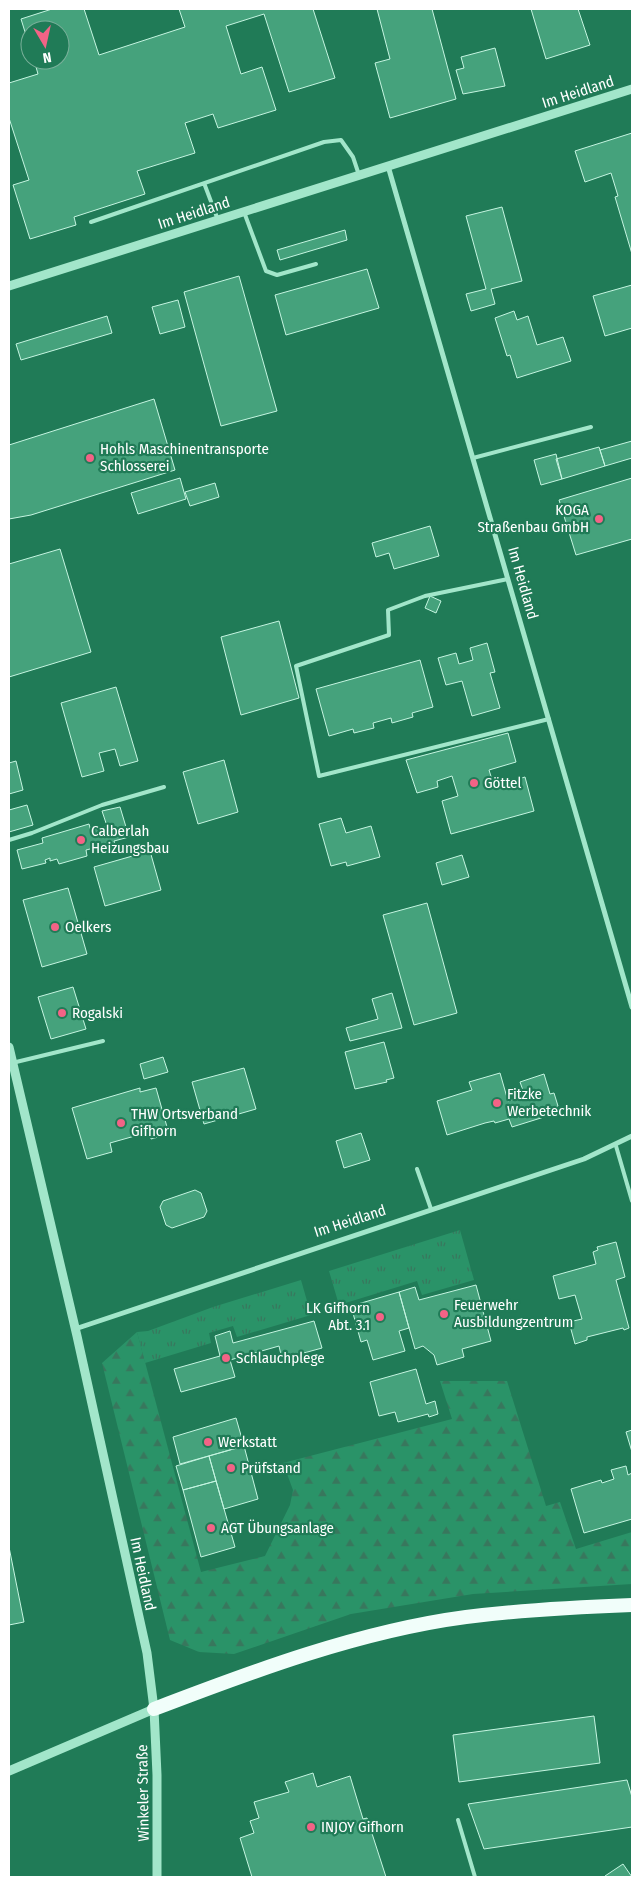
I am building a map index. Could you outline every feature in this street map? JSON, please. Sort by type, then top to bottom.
[{"type":"highway","points":[[154,1709],[257,1670],[362,1638],[465,1617],[632,1604]]},
{"type":"street","name":"Im Heidland","points":[[9,286],[632,89]]},
{"type":"street","name":"Im Heidland","points":[[388,166],[632,1007]]},
{"type":"street","name":"Im Heidland","points":[[9,1047],[75,1329],[147,1653],[154,1709]]},
{"type":"street","name":"Im Heidland","points":[[75,1329],[584,1159],[616,1146],[632,1136]]},
{"type":"street","points":[[9,1771],[154,1709]]},
{"type":"street","name":"Winkeler Straße","points":[[154,1709],[157,1775],[157,1877]]},
{"type":"lane","points":[[91,222],[324,142],[341,140],[353,157],[359,175]]},
{"type":"lane","points":[[204,183],[218,220]]},
{"type":"lane","points":[[244,212],[266,271],[277,275],[316,264]]},
{"type":"lane","points":[[473,458],[591,427]]},
{"type":"lane","points":[[508,579],[425,596],[388,610],[389,635],[296,666],[319,776],[548,719]]},
{"type":"lane","points":[[9,840],[32,833],[102,804],[164,787]]},
{"type":"lane","points":[[12,1063],[103,1041]]},
{"type":"lane","points":[[616,1146],[632,1201]]},
{"type":"lane","points":[[418,1169],[431,1209]]},
{"type":"lane","points":[[458,1820],[475,1877]]},
{"type":"green space","points":[[460,1230],[474,1280],[422,1295],[417,1281],[339,1305],[329,1271]]},
{"type":"green space","points":[[301,1280],[311,1315],[237,1337],[233,1326],[209,1333],[211,1343],[145,1363],[137,1332],[148,1331],[213,1307]]},
{"type":"green space","points":[[137,1332],[201,1572],[265,1556],[290,1505],[293,1490],[283,1463],[452,1419],[440,1381],[507,1381],[546,1506],[560,1502],[576,1549],[632,1532],[632,1584],[473,1594],[351,1614],[234,1654],[199,1652],[170,1640],[102,1363]]},
{"type":"building","points":[[52,9],[84,9],[99,55],[185,27],[179,9],[313,9],[335,78],[289,92],[264,14],[226,26],[241,74],[262,67],[276,110],[218,128],[213,114],[185,123],[195,153],[137,171],[145,194],[74,217],[76,225],[30,239],[13,185],[29,180],[9,118],[9,83],[38,74],[37,70],[70,70],[70,20],[21,19]]},
{"type":"building","points":[[377,9],[432,9],[456,99],[390,118],[375,63],[390,59]]},
{"type":"building","points":[[531,9],[578,9],[590,45],[546,59]]},
{"type":"building","points":[[495,48],[505,86],[463,94],[456,70],[464,68],[461,57]]},
{"type":"building","points":[[632,133],[632,254],[615,197],[618,196],[611,173],[585,182],[575,151]]},
{"type":"building","points":[[502,207],[522,281],[491,289],[495,304],[471,311],[466,294],[486,289],[466,216]]},
{"type":"building","points":[[345,230],[347,240],[280,260],[277,250]]},
{"type":"building","points":[[367,269],[379,308],[286,335],[275,295]]},
{"type":"building","points":[[239,276],[277,411],[221,426],[184,292]]},
{"type":"building","points":[[632,285],[632,328],[605,336],[593,296]]},
{"type":"building","points":[[178,300],[185,327],[160,334],[152,307]]},
{"type":"building","points":[[514,311],[517,320],[528,316],[537,345],[563,337],[571,361],[517,378],[510,355],[507,356],[495,318]]},
{"type":"building","points":[[107,316],[112,333],[21,360],[16,344]]},
{"type":"building","name":"Hohls Maschinentransporte Schlosserei","points":[[154,399],[175,470],[31,515],[9,519],[9,445]]},
{"type":"building","points":[[632,441],[632,458],[605,466],[600,450]]},
{"type":"building","points":[[599,447],[605,466],[562,479],[556,459]]},
{"type":"building","points":[[556,454],[562,479],[541,485],[534,460]]},
{"type":"building","points":[[180,478],[186,499],[138,514],[131,493]]},
{"type":"building","name":"KOGA Straßenbau GmbH","points":[[632,478],[632,539],[576,555],[559,500]]},
{"type":"building","points":[[215,483],[219,497],[190,506],[185,492]]},
{"type":"building","points":[[430,526],[439,556],[394,569],[389,553],[376,557],[372,543]]},
{"type":"building","points":[[60,549],[91,652],[9,677],[9,564]]},
{"type":"building","points":[[430,596],[441,601],[436,613],[425,608]]},
{"type":"building","points":[[279,621],[299,698],[241,715],[221,637]]},
{"type":"building","points":[[487,643],[495,672],[490,673],[500,708],[472,716],[462,681],[446,685],[438,658],[456,653],[459,664],[473,660],[470,648]]},
{"type":"building","points":[[420,660],[433,707],[412,713],[413,717],[392,723],[391,718],[373,723],[374,728],[354,733],[353,729],[329,736],[316,689]]},
{"type":"building","points":[[116,687],[138,761],[120,766],[115,749],[99,753],[104,771],[82,777],[61,703]]},
{"type":"building","name":"Göttel","points":[[508,733],[516,762],[489,770],[494,786],[525,777],[534,811],[451,834],[442,801],[458,796],[452,776],[437,781],[438,787],[417,793],[406,760]]},
{"type":"building","points":[[224,760],[238,812],[198,824],[183,772]]},
{"type":"building","points":[[16,761],[23,790],[9,794],[9,763]]},
{"type":"building","points":[[27,805],[33,825],[9,832],[9,810]]},
{"type":"building","name":"Calberlah Heizungsbau","points":[[120,807],[129,837],[114,841],[116,847],[95,853],[94,848],[86,850],[87,856],[59,864],[57,859],[50,861],[50,858],[45,860],[46,863],[22,869],[17,850],[43,843],[42,838],[89,824],[91,831],[107,826],[102,811]]},
{"type":"building","points":[[341,818],[346,833],[371,826],[380,857],[347,866],[346,862],[331,866],[319,824]]},
{"type":"building","points":[[150,851],[161,890],[105,906],[94,867]]},
{"type":"building","points":[[462,855],[469,877],[442,885],[436,863]]},
{"type":"building","name":"Oelkers","points":[[68,888],[87,954],[42,967],[23,900]]},
{"type":"building","points":[[427,903],[457,1013],[414,1025],[383,915]]},
{"type":"building","name":"Rogalski","points":[[73,987],[86,1029],[51,1039],[38,997]]},
{"type":"building","points":[[392,993],[402,1028],[350,1041],[346,1028],[378,1019],[372,999]]},
{"type":"building","points":[[384,1042],[394,1078],[386,1080],[387,1082],[355,1089],[345,1052]]},
{"type":"building","points":[[163,1057],[168,1072],[144,1079],[140,1064]]},
{"type":"building","points":[[244,1068],[256,1109],[204,1124],[192,1082]]},
{"type":"building","name":"Fitzke Werbetechnik","points":[[500,1073],[508,1101],[525,1096],[520,1082],[544,1074],[550,1094],[554,1093],[558,1106],[555,1107],[557,1113],[512,1127],[509,1119],[495,1123],[494,1121],[485,1123],[447,1135],[437,1101],[472,1090],[469,1082]]},
{"type":"building","name":"THW Ortsverband Gifhorn","points":[[140,1088],[140,1092],[156,1088],[169,1134],[151,1139],[149,1132],[110,1143],[112,1152],[87,1159],[72,1108]]},
{"type":"building","points":[[361,1133],[370,1160],[344,1168],[336,1141]]},
{"type":"building","points":[[195,1190],[201,1193],[207,1211],[204,1217],[172,1228],[166,1225],[160,1207],[163,1201]]},
{"type":"building","points":[[616,1242],[625,1277],[616,1280],[629,1328],[587,1337],[587,1340],[575,1344],[569,1322],[582,1319],[575,1295],[559,1299],[553,1276],[596,1264],[593,1252],[598,1250],[597,1247]]},
{"type":"building","name":"Feuerwehr Ausbildungzentrum","points":[[476,1285],[491,1341],[462,1349],[464,1357],[437,1365],[434,1355],[423,1346],[415,1349],[399,1292],[415,1287],[419,1300]]},
{"type":"building","name":"LK Gifhorn Abt. 3.1","points":[[399,1292],[409,1328],[399,1331],[405,1351],[373,1360],[367,1340],[361,1342],[351,1306]]},
{"type":"building","name":"Schlauchplege","points":[[314,1321],[322,1348],[282,1359],[279,1346],[230,1360],[235,1377],[181,1392],[174,1369],[220,1356],[215,1336],[230,1331],[233,1343]]},
{"type":"building","points":[[416,1369],[426,1404],[435,1401],[438,1414],[429,1417],[428,1414],[398,1422],[395,1412],[379,1416],[370,1382]]},
{"type":"building","name":"Werkstatt","points":[[236,1418],[244,1446],[180,1464],[173,1437]]},
{"type":"building","points":[[632,1430],[632,1452],[626,1432]]},
{"type":"building","name":"Prüfstand","points":[[244,1446],[258,1499],[224,1509],[209,1456]]},
{"type":"building","points":[[209,1456],[216,1481],[183,1490],[176,1466]]},
{"type":"building","points":[[626,1466],[628,1475],[632,1473],[632,1519],[584,1533],[571,1489],[601,1480],[602,1483],[614,1479],[611,1470]]},
{"type":"building","name":"AGT Übungsanlage","points":[[216,1481],[235,1547],[201,1557],[183,1490]]},
{"type":"building","points":[[9,1547],[24,1622],[9,1625]]},
{"type":"building","points":[[594,1716],[600,1763],[459,1782],[453,1735]]},
{"type":"building","name":"INJOY Gifhorn","points":[[313,1773],[317,1787],[350,1776],[363,1819],[367,1818],[386,1877],[252,1877],[240,1838],[254,1833],[250,1821],[259,1818],[254,1802],[289,1792],[285,1782]]},
{"type":"building","points":[[627,1780],[632,1797],[632,1827],[484,1849],[468,1804]]},
{"type":"building","points":[[623,1864],[632,1877],[605,1876]]},
{"type":"place","name":"Hohls Maschinentransporte Schlosserei","points":[[90,458]]},
{"type":"place","name":"KOGA Straßenbau GmbH","points":[[599,519]]},
{"type":"place","name":"Göttel","points":[[474,783]]},
{"type":"place","name":"Calberlah Heizungsbau","points":[[81,840]]},
{"type":"place","name":"Oelkers","points":[[55,927]]},
{"type":"place","name":"Rogalski","points":[[62,1013]]},
{"type":"place","name":"Fitzke Werbetechnik","points":[[497,1103]]},
{"type":"place","name":"THW Ortsverband Gifhorn","points":[[121,1123]]},
{"type":"place","name":"Feuerwehr Ausbildungzentrum","points":[[444,1314]]},
{"type":"place","name":"LK Gifhorn Abt. 3.1","points":[[380,1317]]},
{"type":"place","name":"Schlauchplege","points":[[226,1358]]},
{"type":"place","name":"Werkstatt","points":[[208,1442]]},
{"type":"place","name":"Prüfstand","points":[[231,1468]]},
{"type":"place","name":"AGT Übungsanlage","points":[[211,1528]]},
{"type":"place","name":"INJOY Gifhorn","points":[[311,1827]]}]
